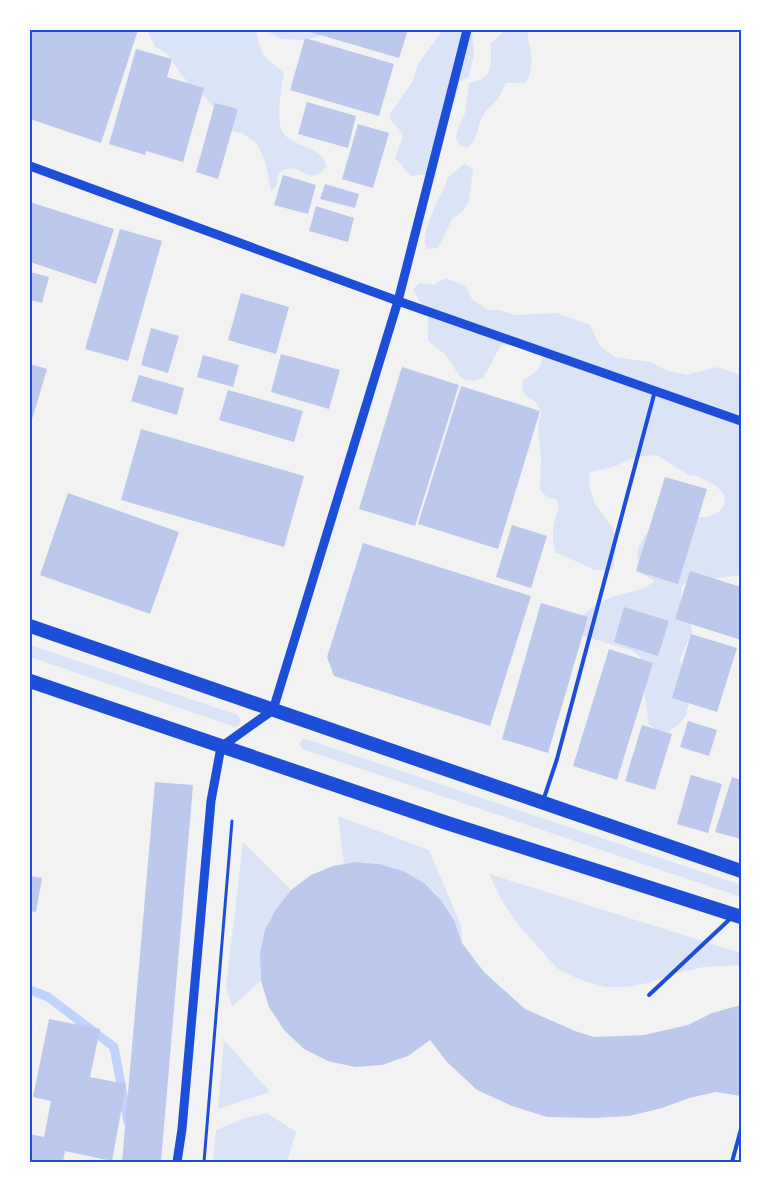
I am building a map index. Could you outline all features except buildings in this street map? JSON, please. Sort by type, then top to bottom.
[{"type":"highway","points":[[30,626],[741,871]]},
{"type":"highway","points":[[30,681],[444,822],[738,916]]},
{"type":"street","points":[[177,1162],[182,1129],[211,801],[221,747],[273,710],[398,301],[467,30]]},
{"type":"street","points":[[30,166],[398,301],[741,421]]},
{"type":"lane","points":[[543,803],[557,758],[655,391]]},
{"type":"lane","points":[[649,995],[738,916]]},
{"type":"lane","points":[[732,1162],[741,1129]]},
{"type":"path","points":[[204,1162],[232,815]]},
{"type":"shaded area","points":[[147,30],[259,30],[256,34],[263,55],[284,73],[279,112],[283,132],[287,138],[317,152],[327,166],[320,173],[312,176],[292,168],[284,170],[279,173],[277,185],[271,191],[265,161],[257,144],[242,133],[234,132],[228,126],[205,97],[187,82],[166,53],[155,47]]},
{"type":"shaded area","points":[[265,30],[321,30],[319,37],[300,40],[282,39]]},
{"type":"shaded area","points":[[443,30],[474,30],[472,36],[473,59],[469,76],[459,83],[448,119],[439,122],[440,140],[433,173],[411,176],[395,158],[403,136],[391,121],[390,114],[413,81],[418,64]]},
{"type":"shaded area","points":[[506,30],[527,30],[531,57],[529,77],[525,83],[506,83],[497,99],[484,114],[474,141],[467,148],[460,145],[456,139],[457,131],[465,113],[469,83],[478,81],[488,74],[491,64],[491,43]]},
{"type":"shaded area","points":[[464,164],[473,170],[469,201],[464,210],[452,219],[438,248],[427,249],[425,235],[427,226],[448,177]]},
{"type":"shaded area","points":[[446,278],[466,287],[472,299],[488,310],[499,310],[516,315],[557,313],[590,325],[600,346],[615,357],[650,362],[666,370],[686,375],[718,367],[741,375],[741,575],[713,579],[695,577],[682,586],[680,607],[691,624],[692,633],[680,659],[690,697],[686,716],[670,731],[660,732],[649,725],[644,673],[640,657],[633,651],[577,634],[575,624],[603,601],[643,588],[655,581],[639,572],[638,554],[645,535],[663,517],[708,517],[719,512],[725,503],[724,494],[715,485],[697,476],[688,475],[657,455],[636,457],[613,467],[590,472],[589,485],[595,504],[613,528],[616,548],[613,569],[595,570],[555,552],[553,529],[559,507],[556,499],[548,498],[540,490],[541,459],[538,426],[541,412],[535,401],[527,397],[522,389],[523,380],[533,374],[541,364],[540,349],[523,343],[501,345],[483,378],[474,380],[463,379],[445,355],[428,341],[428,315],[413,290],[419,283],[433,285]]},
{"type":"shaded area","points":[[30,645],[238,715],[241,720],[239,725],[235,727],[30,657]]},
{"type":"shaded area","points":[[303,738],[741,885],[741,897],[302,749],[300,744]]},
{"type":"shaded area","points":[[338,816],[429,850],[461,925],[462,943],[446,906],[423,883],[409,874],[377,864],[361,862],[344,864]]},
{"type":"shaded area","points":[[243,842],[291,890],[269,922],[261,954],[261,981],[232,1006],[226,987]]},
{"type":"shaded area","points":[[489,874],[741,953],[741,965],[704,967],[676,973],[648,983],[626,987],[605,987],[581,980],[558,969],[519,926],[502,901]]},
{"type":"shaded area","points":[[224,1040],[270,1092],[218,1109]]},
{"type":"shaded area","points":[[267,1113],[296,1132],[287,1162],[213,1162],[216,1130],[245,1118]]},
{"type":"waterway","points":[[30,990],[48,997],[114,1047],[128,1122]]}]
